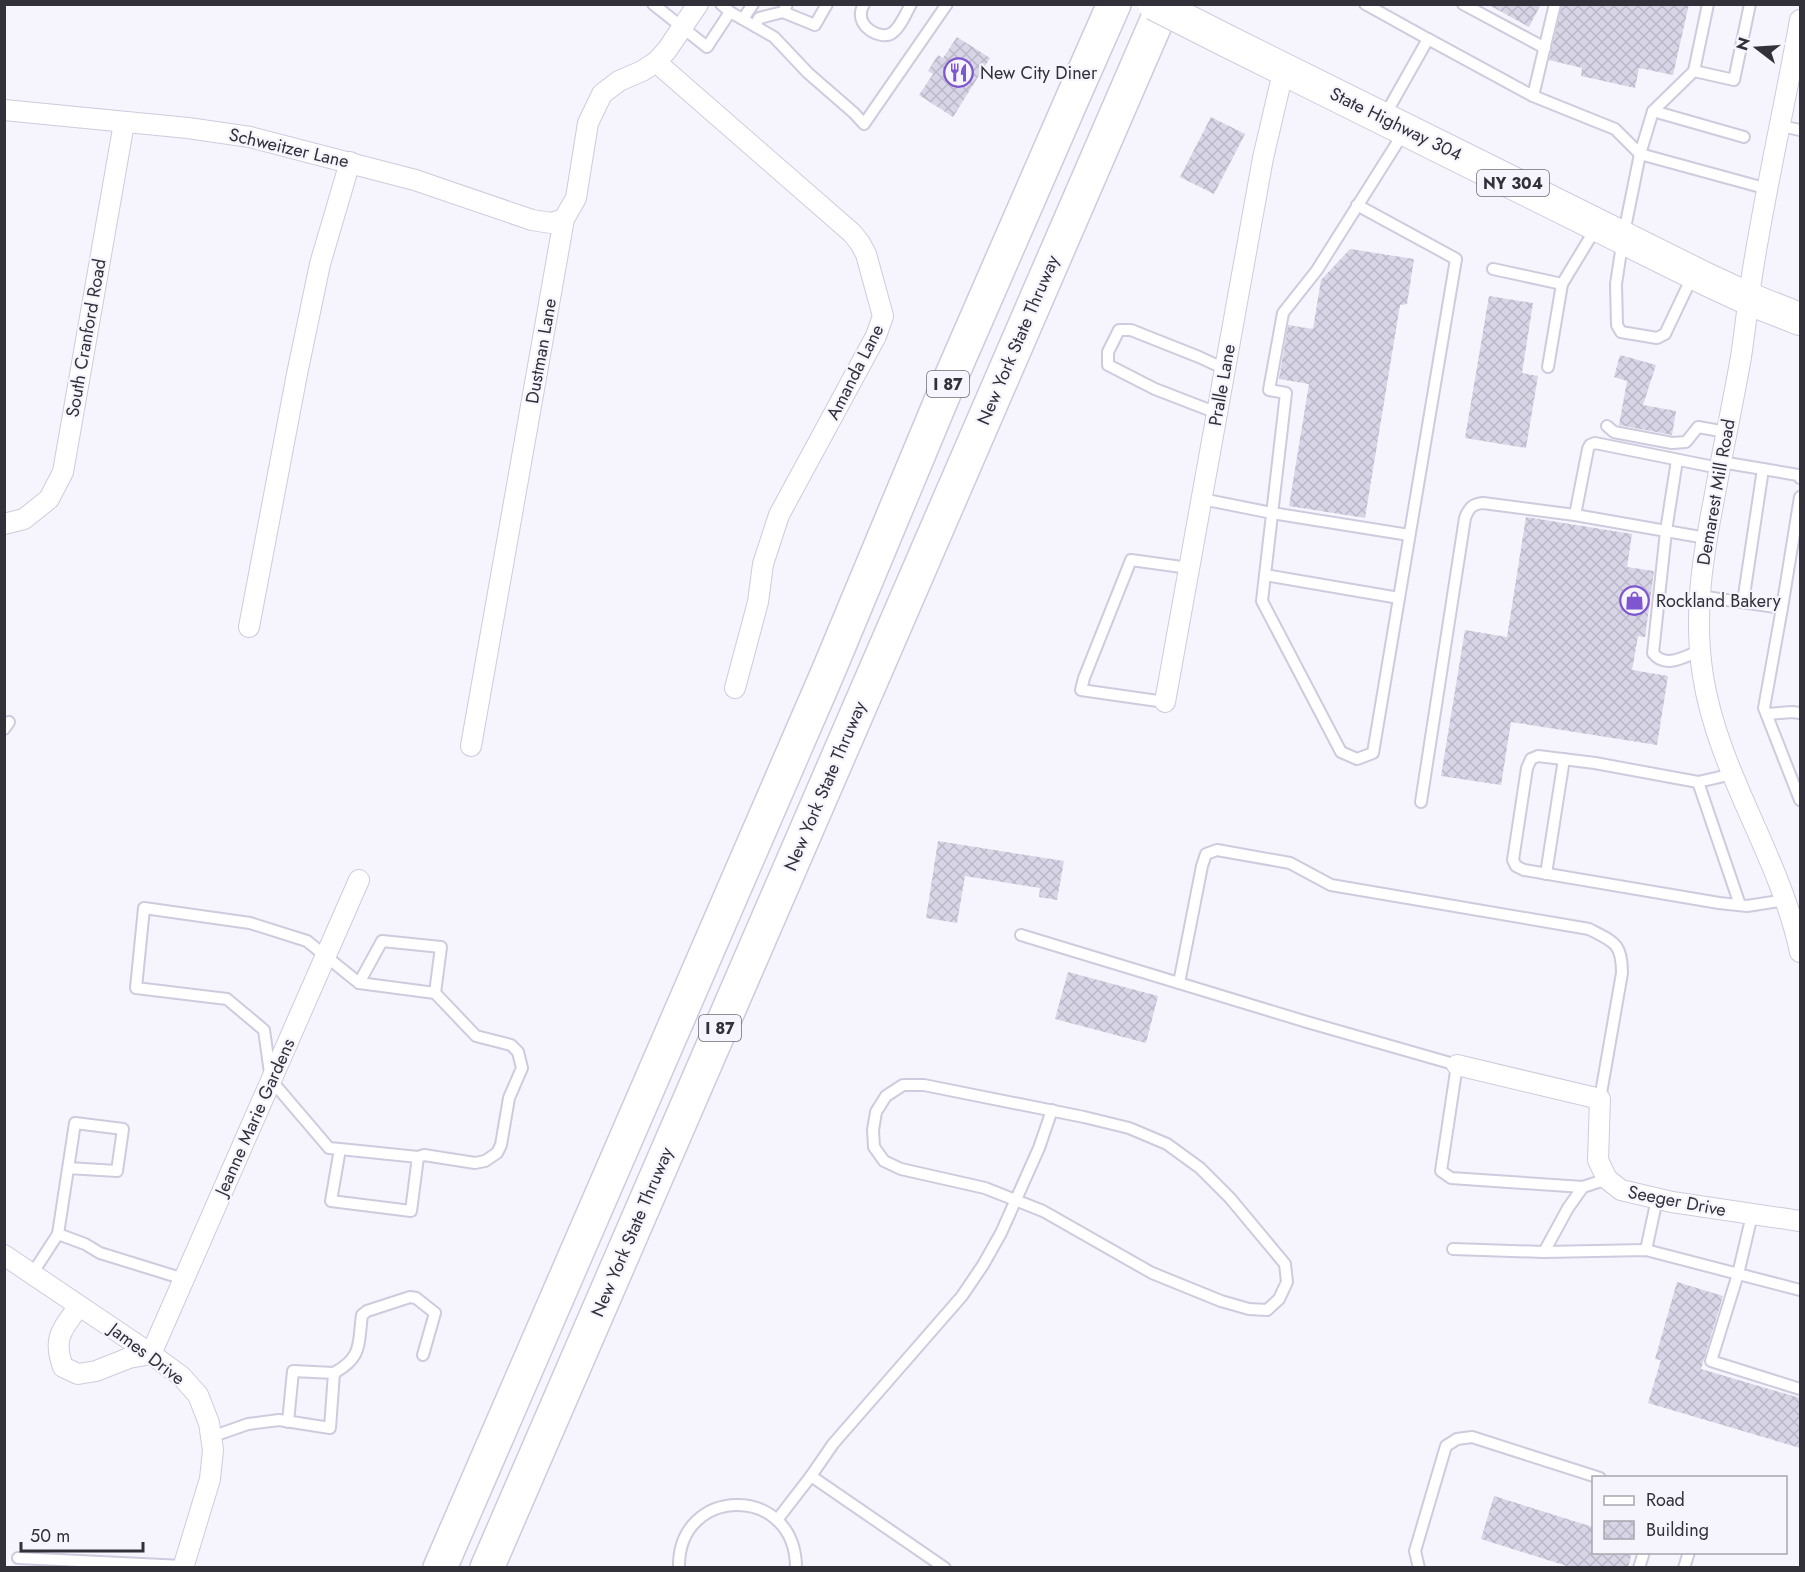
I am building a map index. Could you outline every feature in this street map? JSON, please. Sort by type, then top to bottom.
[{"type":"highway","points":[[1073,97],[1105,4]]},
{"type":"highway","name":"I 87","points":[[440,1568],[828,672],[948,384],[1114,4]]},
{"type":"highway","name":"New York State Thruway","points":[[487,1568],[1164,4]]},
{"type":"highway","points":[[1108,134],[1179,4]]},
{"type":"main road","name":"State Highway 304","points":[[1154,4],[1694,273],[1749,299],[1800,319]]},
{"type":"street","name":"Dustman Lane","points":[[471,746],[564,219],[576,198],[588,123],[602,94],[619,81],[656,62],[667,50],[698,4]]},
{"type":"street","name":"Demarest Mill Road","points":[[1800,20],[1755,257],[1741,356],[1706,538],[1699,596],[1699,651],[1709,708],[1733,774],[1786,900],[1797,918],[1800,952]]},
{"type":"street","name":"Amanda Lane","points":[[656,62],[852,233],[866,254],[883,316],[876,336],[779,514],[763,564],[758,602],[735,688]]},
{"type":"street","name":"Pralle Lane","points":[[1165,702],[1263,158],[1284,69]]},
{"type":"street","name":"Schweitzer Lane","points":[[4,110],[188,128],[250,137],[415,180],[532,220],[551,224],[564,219]]},
{"type":"street","name":"South Cranford Road","points":[[4,524],[24,519],[49,499],[63,472],[124,123]]},
{"type":"street","points":[[249,627],[320,264],[350,162]]},
{"type":"street","name":"Jeanne Marie Gardens","points":[[151,1354],[360,880]]},
{"type":"street","points":[[1457,1065],[1600,1099]]},
{"type":"street","name":"Seeger Drive","points":[[1600,1099],[1598,1160],[1607,1179],[1621,1190],[1657,1199],[1800,1221]]},
{"type":"street","name":"James Drive","points":[[4,1255],[151,1354],[181,1376],[198,1395],[209,1423],[213,1450],[210,1479],[183,1567]]},
{"type":"street","points":[[79,1306],[60,1333],[58,1352],[63,1367],[78,1374],[96,1371],[129,1358],[151,1354]]},
{"type":"lane","points":[[653,4],[707,47],[730,12]]},
{"type":"lane","points":[[721,4],[730,12],[774,37],[808,73],[864,124],[947,4]]},
{"type":"lane","points":[[743,19],[753,4]]},
{"type":"lane","points":[[755,26],[759,18],[785,8],[815,25],[827,4]]},
{"type":"lane","points":[[864,4],[861,10],[863,26],[887,36],[894,32],[911,4]]},
{"type":"lane","points":[[1365,4],[1533,96],[1615,129],[1640,154],[1768,189]]},
{"type":"lane","points":[[1463,4],[1545,48]]},
{"type":"lane","points":[[1533,96],[1555,4]]},
{"type":"lane","points":[[1548,368],[1562,284],[1611,231],[1640,154],[1653,111],[1694,71],[1708,4]]},
{"type":"lane","points":[[1694,71],[1734,80],[1750,4]]},
{"type":"lane","points":[[1358,205],[1456,259],[1372,753],[1357,759],[1341,752],[1262,601],[1286,393],[1269,390],[1283,313],[1317,270],[1358,205],[1428,39]]},
{"type":"lane","points":[[1653,111],[1744,137]]},
{"type":"lane","points":[[1780,126],[1800,130]]},
{"type":"lane","points":[[1611,231],[1617,325],[1621,332],[1657,338],[1665,334],[1694,273]]},
{"type":"lane","points":[[1493,269],[1562,284]]},
{"type":"lane","points":[[1217,413],[1155,390],[1108,365],[1108,352],[1119,330],[1131,330],[1225,369]]},
{"type":"lane","points":[[1607,426],[1614,432],[1672,443],[1686,442],[1698,427],[1726,432]]},
{"type":"lane","points":[[1575,515],[1588,448],[1595,443],[1677,460],[1763,469],[1798,475],[1800,478]]},
{"type":"lane","points":[[1677,460],[1666,531],[1653,653],[1665,662],[1678,660],[1699,651]]},
{"type":"lane","points":[[1743,602],[1763,469]]},
{"type":"lane","points":[[1800,497],[1764,708],[1800,800]]},
{"type":"lane","points":[[1202,499],[1409,535]]},
{"type":"lane","points":[[1421,802],[1468,509],[1474,504],[1483,503],[1575,515],[1706,538]]},
{"type":"lane","points":[[1165,702],[1081,690],[1131,560],[1189,568]]},
{"type":"lane","points":[[1265,575],[1399,598]]},
{"type":"lane","points":[[1699,596],[1782,608]]},
{"type":"lane","points":[[1767,714],[1800,713]]},
{"type":"lane","points":[[1733,774],[1698,782],[1595,763],[1538,756],[1531,759],[1527,768],[1513,860],[1516,866],[1524,870],[1719,903],[1747,906],[1786,900]]},
{"type":"lane","points":[[1546,874],[1564,759]]},
{"type":"lane","points":[[1698,782],[1740,905]]},
{"type":"lane","points":[[1179,983],[1202,866],[1206,854],[1217,850],[1290,863],[1331,885],[1589,929],[1612,941],[1622,956],[1622,973],[1600,1099]]},
{"type":"lane","points":[[144,908],[250,923],[307,941],[359,983],[435,993],[476,1036],[511,1045],[518,1052],[522,1068],[508,1098],[501,1145],[491,1158],[475,1162],[424,1155],[418,1157],[329,1148],[271,1080],[264,1030],[227,999],[136,988],[144,908]]},
{"type":"lane","points":[[1021,935],[1457,1065],[1441,1170],[1451,1178],[1583,1187],[1607,1179]]},
{"type":"lane","points":[[359,983],[382,941],[441,946],[435,993]]},
{"type":"lane","points":[[924,1084],[1052,1110],[1129,1128],[1167,1144],[1200,1168],[1230,1198],[1285,1264],[1287,1282],[1279,1299],[1267,1310],[1249,1309],[1221,1301],[1152,1273],[1044,1211],[985,1188],[901,1169],[884,1161],[874,1147],[873,1130],[876,1112],[886,1096],[903,1085],[924,1084]]},
{"type":"lane","points":[[777,1520],[833,1444],[962,1296],[1000,1233],[1039,1148],[1052,1110]]},
{"type":"lane","points":[[32,1274],[58,1234],[68,1168],[75,1123],[123,1129],[117,1171],[68,1168]]},
{"type":"lane","points":[[340,1149],[332,1201],[411,1211],[418,1157]]},
{"type":"lane","points":[[1544,1252],[1568,1208],[1583,1187]]},
{"type":"lane","points":[[1646,1250],[1657,1199]]},
{"type":"lane","points":[[1752,1215],[1738,1274],[1712,1361],[1800,1389]]},
{"type":"lane","points":[[58,1234],[85,1244],[100,1253],[184,1279]]},
{"type":"lane","points":[[1453,1248],[1544,1252],[1646,1250],[1800,1290]]},
{"type":"lane","points":[[288,1422],[293,1371],[334,1373],[349,1365],[358,1351],[362,1315],[367,1311],[410,1297],[416,1298],[435,1313],[423,1355]]},
{"type":"lane","points":[[211,1437],[248,1424],[279,1420],[330,1428],[334,1373]]},
{"type":"lane","points":[[1419,1568],[1415,1551],[1446,1446],[1457,1439],[1472,1437],[1594,1476]]},
{"type":"lane","points":[[811,1476],[945,1568]]},
{"type":"lane","points":[[679,1568],[681,1545],[689,1528],[703,1515],[720,1506],[738,1504],[757,1507],[774,1516],[786,1530],[795,1547],[796,1568]]},
{"type":"lane","points":[[18,1558],[183,1567]]},
{"type":"building","points":[[1487,4],[1541,4],[1529,27]]},
{"type":"building","points":[[1562,4],[1689,4],[1673,75],[1639,68],[1635,88],[1581,76],[1582,68],[1549,60]]},
{"type":"building","points":[[957,37],[990,58],[953,117],[919,95],[933,74],[928,71],[938,55],[943,58]]},
{"type":"building","points":[[1211,117],[1245,134],[1214,194],[1180,177]]},
{"type":"building","points":[[1350,249],[1414,259],[1407,304],[1400,305],[1365,518],[1289,506],[1309,384],[1279,379],[1288,325],[1313,329],[1321,280]]},
{"type":"building","points":[[1489,296],[1533,303],[1522,373],[1538,376],[1526,448],[1465,438]]},
{"type":"building","points":[[1620,355],[1656,365],[1643,405],[1676,411],[1672,435],[1619,425],[1627,381],[1614,377]]},
{"type":"building","points":[[1526,517],[1632,534],[1627,567],[1654,571],[1645,637],[1638,636],[1632,670],[1668,676],[1657,745],[1511,722],[1501,785],[1441,776],[1465,630],[1507,637]]},
{"type":"building","points":[[938,841],[1064,861],[1057,900],[1039,897],[1040,888],[965,876],[957,923],[926,918]]},
{"type":"building","points":[[1068,972],[1158,996],[1146,1043],[1055,1019]]},
{"type":"building","points":[[1677,1282],[1723,1296],[1701,1369],[1800,1398],[1800,1448],[1648,1403],[1661,1360],[1655,1359]]},
{"type":"building","points":[[1494,1496],[1592,1527],[1592,1554],[1632,1554],[1628,1568],[1573,1568],[1481,1539]]},
{"type":"place","name":"New City Diner","points":[[959,73]]},
{"type":"place","name":"Rockland Bakery","points":[[1635,601]]}]
